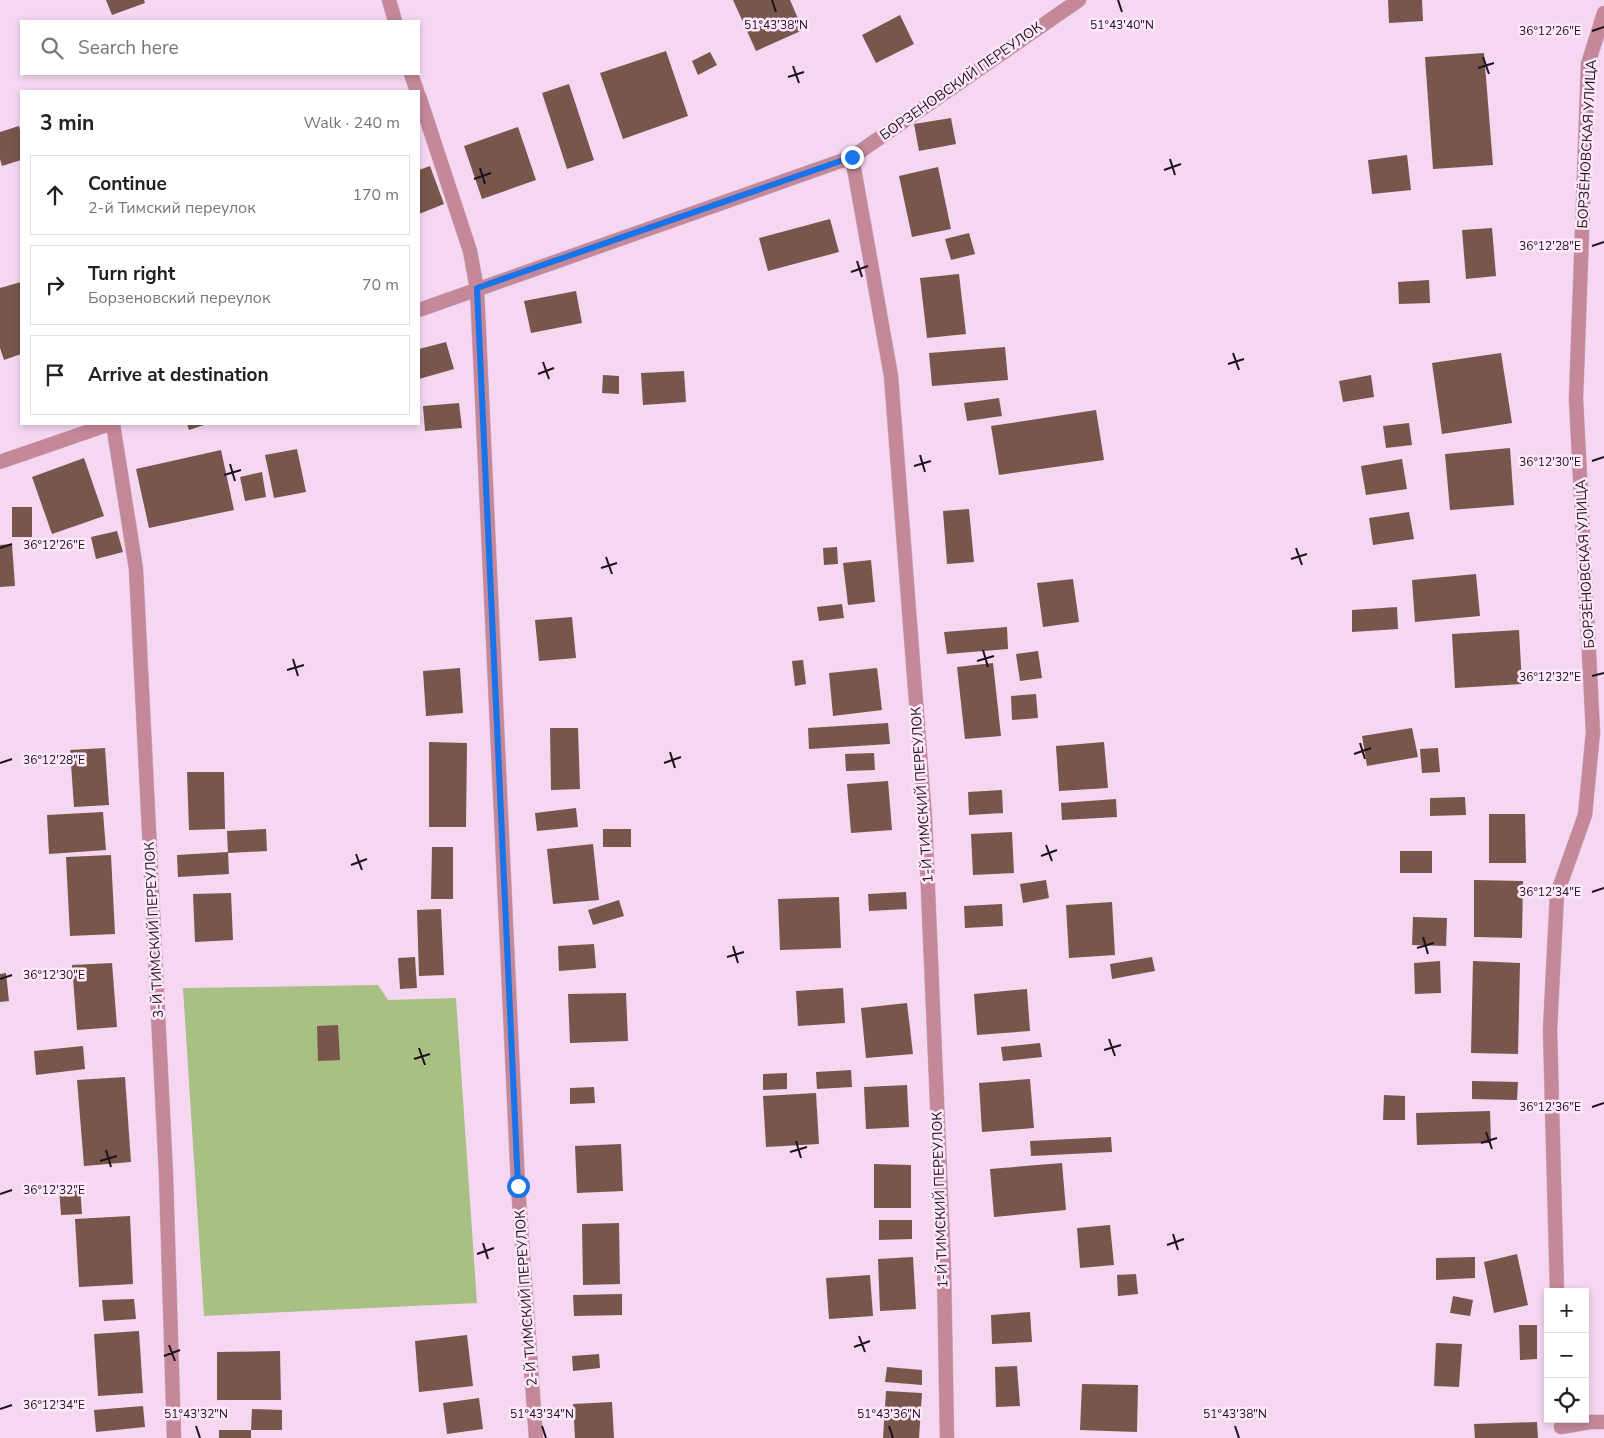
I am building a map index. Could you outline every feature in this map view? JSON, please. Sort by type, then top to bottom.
[{"type":"street","points":[[390,0],[395,20]]},
{"type":"street","name":"БОРЗЕНОВСКИЙ ПЕРЕУЛОК","points":[[420,310],[852,157],[1079,0]]},
{"type":"street","name":"БОРЗЁНОВСКАЯ УЛИЦА","points":[[1558,1288],[1550,1030],[1557,894],[1585,815],[1593,732],[1576,399],[1588,64],[1604,13]]},
{"type":"street","points":[[411,75],[417,90]]},
{"type":"street","name":"2-Й ТИМСКИЙ ПЕРЕУЛОК","points":[[420,99],[470,251],[477,288],[518,1186],[536,1438]]},
{"type":"street","name":"1-Й ТИМСКИЙ ПЕРЕУЛОК","points":[[852,157],[891,376],[925,819],[944,1268],[947,1438]]},
{"type":"street","points":[[0,462],[109,425]]},
{"type":"street","name":"3-Й ТИМСКИЙ ПЕРЕУЛОК","points":[[112,425],[136,569],[166,1175],[174,1438]]},
{"type":"street","points":[[1562,1428],[1590,1422],[1604,1422]]},
{"type":"green space","points":[[378,985],[388,1000],[456,998],[477,1303],[204,1316],[183,988]]},
{"type":"building","points":[[106,0],[144,0],[145,3],[112,15]]},
{"type":"building","points":[[733,0],[790,0],[803,30],[756,51]]},
{"type":"building","points":[[1388,0],[1422,0],[1423,21],[1389,23]]},
{"type":"building","points":[[900,15],[914,44],[876,63],[862,35]]},
{"type":"building","points":[[666,51],[688,116],[623,139],[600,73]]},
{"type":"building","points":[[710,52],[717,65],[698,75],[692,61]]},
{"type":"building","points":[[1484,53],[1493,165],[1433,169],[1425,57]]},
{"type":"building","points":[[569,84],[594,160],[567,169],[542,93]]},
{"type":"building","points":[[951,118],[956,144],[919,151],[914,124]]},
{"type":"building","points":[[19,126],[20,160],[2,166],[0,159],[0,132]]},
{"type":"building","points":[[518,127],[536,180],[482,199],[464,146]]},
{"type":"building","points":[[1407,155],[1411,190],[1372,194],[1368,160]]},
{"type":"building","points":[[430,166],[444,204],[420,214],[420,170]]},
{"type":"building","points":[[938,167],[951,229],[912,237],[899,176]]},
{"type":"building","points":[[830,219],[839,252],[768,271],[759,238]]},
{"type":"building","points":[[1492,228],[1496,276],[1466,279],[1462,230]]},
{"type":"building","points":[[969,233],[975,254],[951,260],[945,239]]},
{"type":"building","points":[[959,274],[966,334],[927,338],[920,278]]},
{"type":"building","points":[[1429,280],[1430,303],[1399,304],[1398,282]]},
{"type":"building","points":[[20,282],[20,354],[4,360],[0,348],[0,288]]},
{"type":"building","points":[[576,291],[582,323],[531,333],[524,301]]},
{"type":"building","points":[[446,342],[454,369],[420,379],[420,349]]},
{"type":"building","points":[[1005,347],[1008,380],[932,386],[929,353]]},
{"type":"building","points":[[1501,353],[1512,423],[1442,434],[1432,363]]},
{"type":"building","points":[[684,371],[686,402],[643,405],[641,373]]},
{"type":"building","points":[[603,375],[619,376],[619,394],[602,393]]},
{"type":"building","points":[[1371,375],[1374,397],[1343,402],[1339,381]]},
{"type":"building","points":[[999,398],[1002,416],[967,421],[964,403]]},
{"type":"building","points":[[459,403],[462,428],[425,431],[423,406]]},
{"type":"building","points":[[1096,410],[1104,460],[999,475],[991,426]]},
{"type":"building","points":[[1409,423],[1412,445],[1386,448],[1383,426]]},
{"type":"building","points":[[187,425],[204,425],[189,430]]},
{"type":"building","points":[[1510,448],[1514,505],[1450,510],[1445,454]]},
{"type":"building","points":[[297,449],[306,492],[274,498],[265,455]]},
{"type":"building","points":[[221,450],[234,510],[149,528],[136,469]]},
{"type":"building","points":[[84,458],[104,516],[52,534],[32,477]]},
{"type":"building","points":[[1402,459],[1407,489],[1366,495],[1361,466]]},
{"type":"building","points":[[262,472],[266,497],[245,501],[240,477]]},
{"type":"building","points":[[12,507],[32,507],[32,537],[12,537]]},
{"type":"building","points":[[969,509],[974,562],[947,564],[943,511]]},
{"type":"building","points":[[1409,512],[1414,539],[1373,545],[1369,518]]},
{"type":"building","points":[[117,531],[123,552],[96,559],[91,537]]},
{"type":"building","points":[[12,544],[15,586],[0,587],[0,545]]},
{"type":"building","points":[[837,547],[838,564],[824,565],[823,548]]},
{"type":"building","points":[[871,560],[875,602],[848,605],[843,563]]},
{"type":"building","points":[[1476,574],[1480,616],[1415,622],[1412,580]]},
{"type":"building","points":[[1073,579],[1079,622],[1043,627],[1037,583]]},
{"type":"building","points":[[842,604],[844,618],[819,621],[817,607]]},
{"type":"building","points":[[1397,607],[1398,629],[1352,632],[1352,610]]},
{"type":"building","points":[[572,617],[576,658],[539,661],[535,620]]},
{"type":"building","points":[[1007,627],[1008,649],[947,654],[944,632]]},
{"type":"building","points":[[1519,630],[1522,684],[1455,688],[1452,634]]},
{"type":"building","points":[[1038,651],[1042,678],[1020,681],[1016,654]]},
{"type":"building","points":[[803,660],[806,684],[795,686],[792,661]]},
{"type":"building","points":[[993,663],[1001,736],[965,739],[957,667]]},
{"type":"building","points":[[460,668],[463,713],[426,716],[423,671]]},
{"type":"building","points":[[877,668],[882,710],[833,716],[829,673]]},
{"type":"building","points":[[1036,694],[1038,718],[1012,720],[1011,696]]},
{"type":"building","points":[[888,723],[890,744],[809,749],[808,728]]},
{"type":"building","points":[[550,728],[578,728],[580,789],[551,790]]},
{"type":"building","points":[[1412,728],[1418,757],[1367,766],[1362,736]]},
{"type":"building","points":[[429,742],[467,743],[466,827],[429,827]]},
{"type":"building","points":[[1104,742],[1108,788],[1059,791],[1056,746]]},
{"type":"building","points":[[105,748],[109,805],[74,807],[70,750]]},
{"type":"building","points":[[1438,748],[1440,772],[1422,773],[1420,749]]},
{"type":"building","points":[[874,753],[875,770],[846,771],[845,754]]},
{"type":"building","points":[[187,772],[224,772],[225,829],[189,830]]},
{"type":"building","points":[[888,781],[892,830],[851,833],[847,784]]},
{"type":"building","points":[[1002,790],[1003,813],[969,815],[968,792]]},
{"type":"building","points":[[1465,797],[1466,815],[1430,816],[1430,798]]},
{"type":"building","points":[[1116,799],[1117,817],[1062,820],[1061,803]]},
{"type":"building","points":[[576,808],[578,827],[537,831],[535,813]]},
{"type":"building","points":[[103,812],[106,850],[49,854],[47,815]]},
{"type":"building","points":[[1489,814],[1525,814],[1526,863],[1489,863]]},
{"type":"building","points":[[266,829],[267,851],[228,853],[227,831]]},
{"type":"building","points":[[603,829],[631,829],[631,847],[603,847]]},
{"type":"building","points":[[1012,832],[1014,873],[973,875],[971,834]]},
{"type":"building","points":[[593,844],[599,900],[553,904],[547,849]]},
{"type":"building","points":[[432,847],[453,847],[453,899],[431,899]]},
{"type":"building","points":[[1400,851],[1432,851],[1432,873],[1400,873]]},
{"type":"building","points":[[228,852],[229,874],[178,877],[177,855]]},
{"type":"building","points":[[111,855],[115,934],[70,936],[66,857]]},
{"type":"building","points":[[1046,880],[1049,898],[1023,903],[1020,884]]},
{"type":"building","points":[[1474,880],[1523,881],[1522,938],[1474,937]]},
{"type":"building","points":[[906,892],[907,909],[869,911],[868,894]]},
{"type":"building","points":[[231,893],[233,940],[195,942],[193,894]]},
{"type":"building","points":[[839,897],[841,948],[780,950],[778,899]]},
{"type":"building","points":[[619,900],[624,916],[593,925],[588,910]]},
{"type":"building","points":[[1112,902],[1115,955],[1069,958],[1066,905]]},
{"type":"building","points":[[1002,904],[1003,926],[965,928],[964,906]]},
{"type":"building","points":[[441,909],[444,975],[419,976],[417,910]]},
{"type":"building","points":[[1413,917],[1447,918],[1446,946],[1412,945]]},
{"type":"building","points":[[594,944],[596,968],[559,971],[558,946]]},
{"type":"building","points":[[415,957],[417,988],[400,989],[398,958]]},
{"type":"building","points":[[1152,957],[1155,971],[1112,979],[1110,964]]},
{"type":"building","points":[[1440,961],[1441,993],[1415,994],[1414,963]]},
{"type":"building","points":[[1473,961],[1520,963],[1518,1054],[1471,1053]]},
{"type":"building","points":[[112,963],[117,1027],[77,1030],[72,965]]},
{"type":"building","points":[[6,973],[9,1001],[0,1002],[0,974]]},
{"type":"building","points":[[843,988],[845,1023],[798,1026],[796,991]]},
{"type":"building","points":[[1027,989],[1030,1031],[977,1035],[974,994]]},
{"type":"building","points":[[626,993],[628,1041],[570,1043],[568,994]]},
{"type":"building","points":[[907,1003],[913,1054],[866,1058],[861,1008]]},
{"type":"building","points":[[338,1025],[340,1060],[318,1061],[317,1026]]},
{"type":"building","points":[[1040,1043],[1042,1057],[1003,1061],[1001,1047]]},
{"type":"building","points":[[83,1046],[85,1069],[36,1075],[34,1051]]},
{"type":"building","points":[[851,1070],[852,1087],[817,1089],[816,1072]]},
{"type":"building","points":[[787,1073],[787,1089],[763,1090],[763,1074]]},
{"type":"building","points":[[125,1077],[131,1162],[84,1166],[77,1080]]},
{"type":"building","points":[[1030,1079],[1034,1128],[982,1132],[979,1083]]},
{"type":"building","points":[[1472,1081],[1518,1082],[1517,1100],[1472,1099]]},
{"type":"building","points":[[907,1085],[909,1127],[866,1129],[864,1087]]},
{"type":"building","points":[[594,1087],[595,1103],[570,1104],[570,1088]]},
{"type":"building","points":[[816,1093],[819,1144],[766,1147],[763,1096]]},
{"type":"building","points":[[1384,1095],[1405,1096],[1405,1120],[1383,1120]]},
{"type":"building","points":[[1490,1111],[1491,1143],[1417,1145],[1416,1113]]},
{"type":"building","points":[[1111,1137],[1112,1152],[1031,1156],[1030,1141]]},
{"type":"building","points":[[621,1144],[623,1191],[577,1193],[575,1146]]},
{"type":"building","points":[[1062,1163],[1066,1210],[994,1217],[990,1169]]},
{"type":"building","points":[[874,1164],[911,1165],[911,1208],[874,1208]]},
{"type":"building","points":[[80,1186],[82,1214],[61,1215],[59,1187]]},
{"type":"building","points":[[130,1216],[133,1284],[79,1287],[75,1219]]},
{"type":"building","points":[[879,1220],[912,1220],[912,1239],[879,1240]]},
{"type":"building","points":[[619,1223],[620,1284],[583,1285],[582,1224]]},
{"type":"building","points":[[1110,1225],[1114,1265],[1080,1268],[1077,1228]]},
{"type":"building","points":[[1517,1254],[1528,1305],[1494,1313],[1484,1262]]},
{"type":"building","points":[[913,1257],[916,1309],[880,1311],[878,1259]]},
{"type":"building","points":[[1475,1257],[1475,1278],[1436,1280],[1436,1258]]},
{"type":"building","points":[[1136,1274],[1138,1294],[1118,1296],[1117,1275]]},
{"type":"building","points":[[870,1275],[873,1316],[829,1319],[826,1278]]},
{"type":"building","points":[[622,1294],[622,1315],[574,1316],[573,1295]]},
{"type":"building","points":[[1453,1296],[1473,1300],[1470,1316],[1450,1313]]},
{"type":"building","points":[[134,1299],[136,1319],[104,1321],[102,1300]]},
{"type":"building","points":[[1030,1312],[1032,1342],[992,1344],[991,1315]]},
{"type":"building","points":[[1519,1325],[1537,1325],[1537,1359],[1520,1360]]},
{"type":"building","points":[[139,1331],[143,1393],[98,1396],[94,1334]]},
{"type":"building","points":[[467,1335],[473,1386],[419,1392],[415,1341]]},
{"type":"building","points":[[1436,1343],[1462,1344],[1459,1387],[1434,1386]]},
{"type":"building","points":[[280,1351],[281,1400],[217,1400],[217,1352]]},
{"type":"building","points":[[599,1354],[600,1368],[573,1371],[572,1356]]},
{"type":"building","points":[[1017,1366],[1020,1406],[996,1407],[995,1367]]},
{"type":"building","points":[[887,1367],[922,1370],[922,1385],[885,1382]]},
{"type":"building","points":[[1082,1384],[1138,1385],[1137,1432],[1080,1430]]},
{"type":"building","points":[[886,1391],[922,1393],[919,1438],[883,1438]]},
{"type":"building","points":[[479,1398],[483,1429],[447,1434],[443,1403]]},
{"type":"building","points":[[612,1402],[614,1438],[575,1438],[573,1404]]},
{"type":"building","points":[[143,1406],[145,1427],[96,1432],[94,1410]]},
{"type":"building","points":[[252,1409],[282,1410],[282,1430],[251,1430]]},
{"type":"building","points":[[1537,1422],[1538,1438],[1475,1438],[1474,1424]]},
{"type":"building","points":[[219,1430],[251,1430],[251,1438],[219,1438]]},
{"type":"route","points":[[518,1186],[477,288],[852,157]]}]
